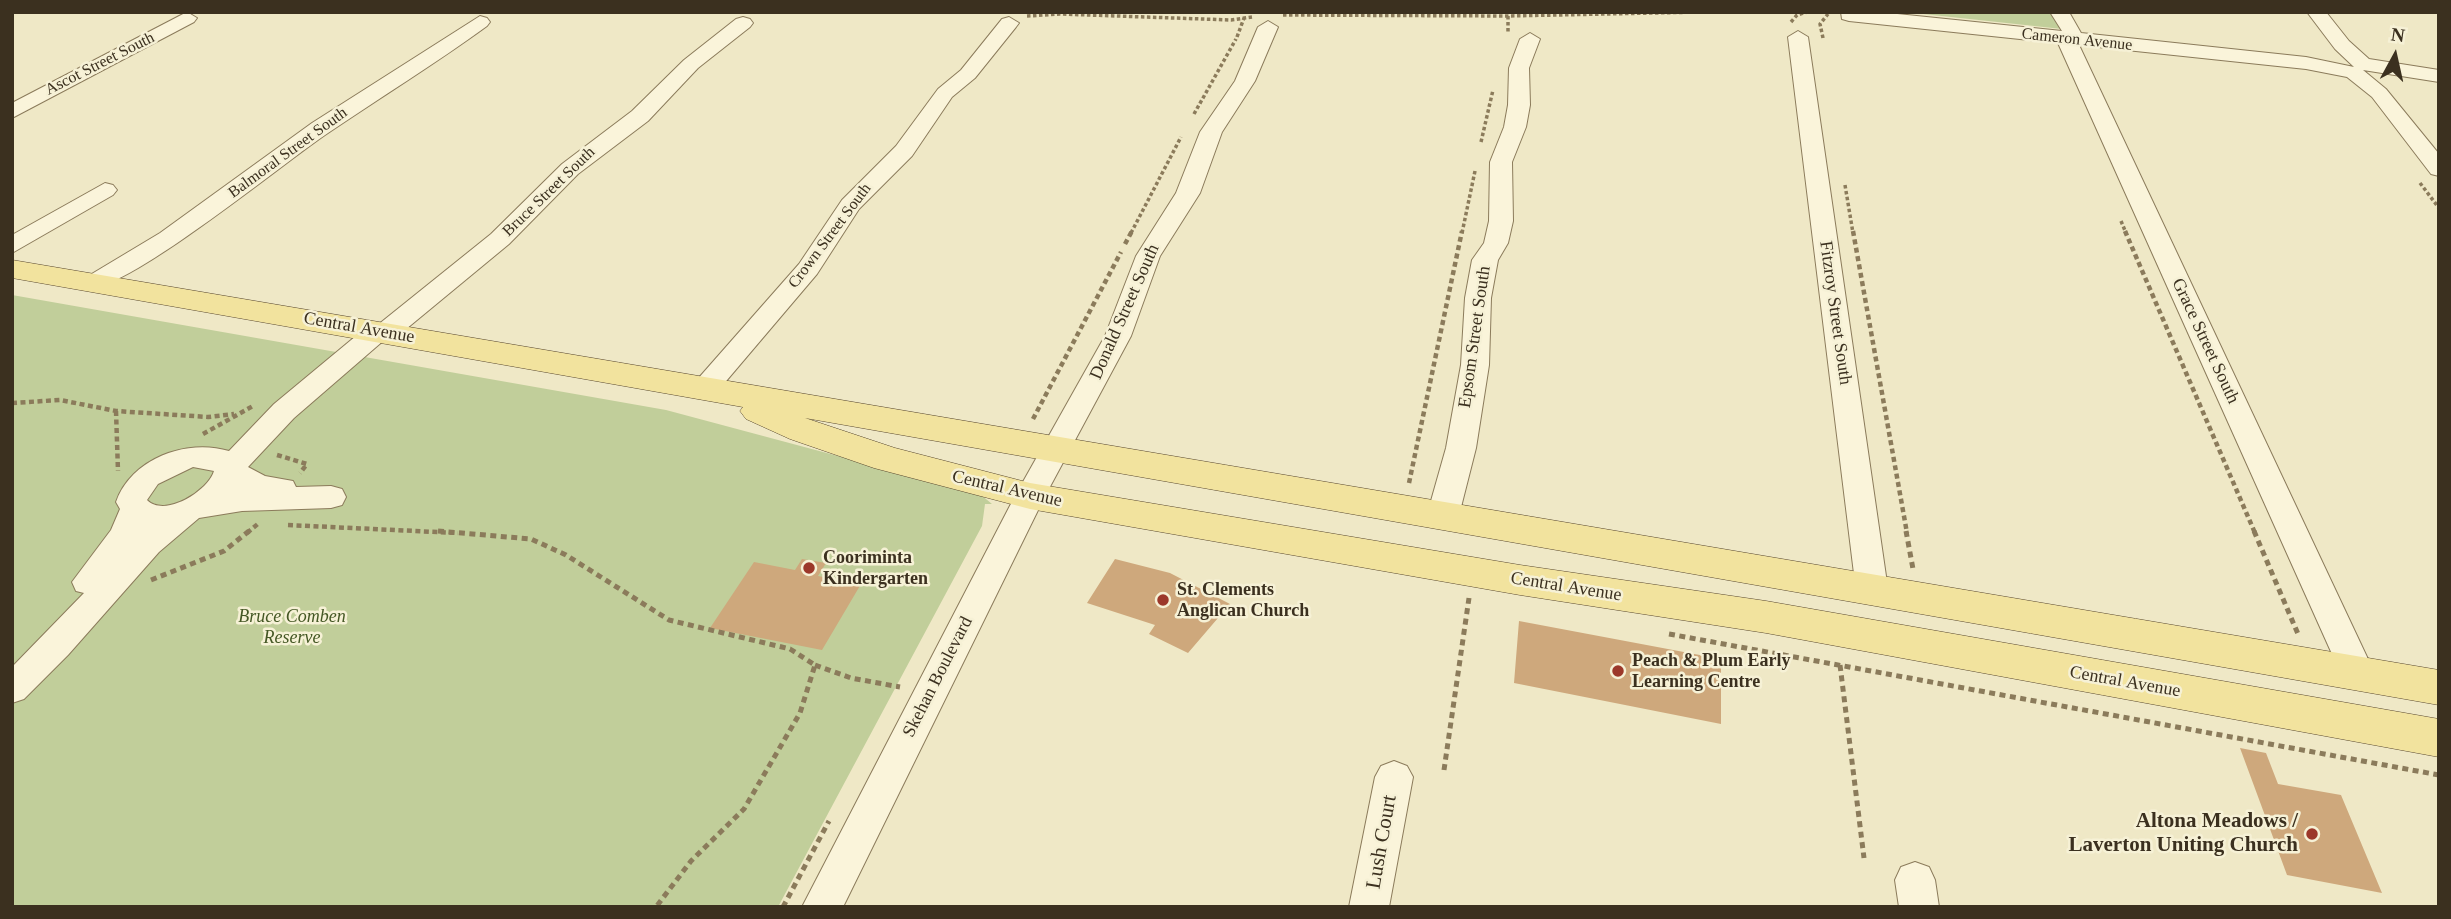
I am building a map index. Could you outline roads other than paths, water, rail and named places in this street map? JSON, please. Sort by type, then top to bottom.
[{"type":"main road","name":"Central Avenue","points":[[12,269],[706,387],[1044,434],[1870,576],[2439,688]]},
{"type":"main road","name":"Central Avenue","points":[[706,387],[803,431],[913,466],[1030,496],[1520,580],[1766,617],[2439,738]]},
{"type":"street","name":"Grace Street South","points":[[2059,12],[2072,32],[2066,39],[2358,674]]},
{"type":"street","points":[[2316,12],[2439,169]]},
{"type":"street","name":"Cameron Avenue","points":[[1839,14],[2439,76]]},
{"type":"street","name":"Ascot Street South","points":[[12,112],[187,18]]},
{"type":"street","name":"Donald Street South","points":[[1044,434],[1118,335],[1148,256],[1188,194],[1211,132],[1245,81],[1269,21]]},
{"type":"street","name":"Balmoral Street South","points":[[94,283],[169,238],[320,128],[397,82],[480,22]]},
{"type":"street","name":"Bruce Street South","points":[[284,411],[500,239],[570,169],[606,139],[640,116],[691,64],[743,23]]},
{"type":"street","name":"Crown Street South","points":[[706,387],[808,269],[850,205],[876,176],[904,151],[945,93],[968,74],[1009,23]]},
{"type":"street","name":"Epsom Street South","points":[[1446,503],[1459,458],[1473,383],[1476,310],[1485,260],[1496,243],[1501,221],[1501,162],[1515,128],[1519,105],[1518,36]]},
{"type":"street","name":"Fitzroy Street South","points":[[1810,39],[1870,576]]},
{"type":"street","points":[[12,246],[105,190]]},
{"type":"street","points":[[194,457],[218,458],[240,478],[256,484],[331,497],[242,500],[157,516],[135,510],[131,502],[139,484],[163,467],[194,457],[284,411]]},
{"type":"street","points":[[12,689],[56,646],[148,544],[190,509],[216,494],[230,476],[230,468],[284,411]]},
{"type":"street","name":"Skehan Boulevard","points":[[822,907],[1030,496],[1044,434]]},
{"type":"street","points":[[12,665],[46,631],[112,553],[125,534],[135,510]]},
{"type":"street","name":"Lush Court","points":[[1370,907],[1394,777]]},
{"type":"place","name":"Cooriminta Kindergarten","points":[[809,568]]},
{"type":"place","name":"St. Clements Anglican Church","points":[[1163,600]]},
{"type":"place","name":"Peach & Plum Early Learning Centre","points":[[1618,671]]},
{"type":"place","name":"Altona Meadows / Laverton Uniting Church","points":[[2312,834]]},
{"type":"park label","name":"Bruce Comben Reserve","points":[[292,627]]}]
